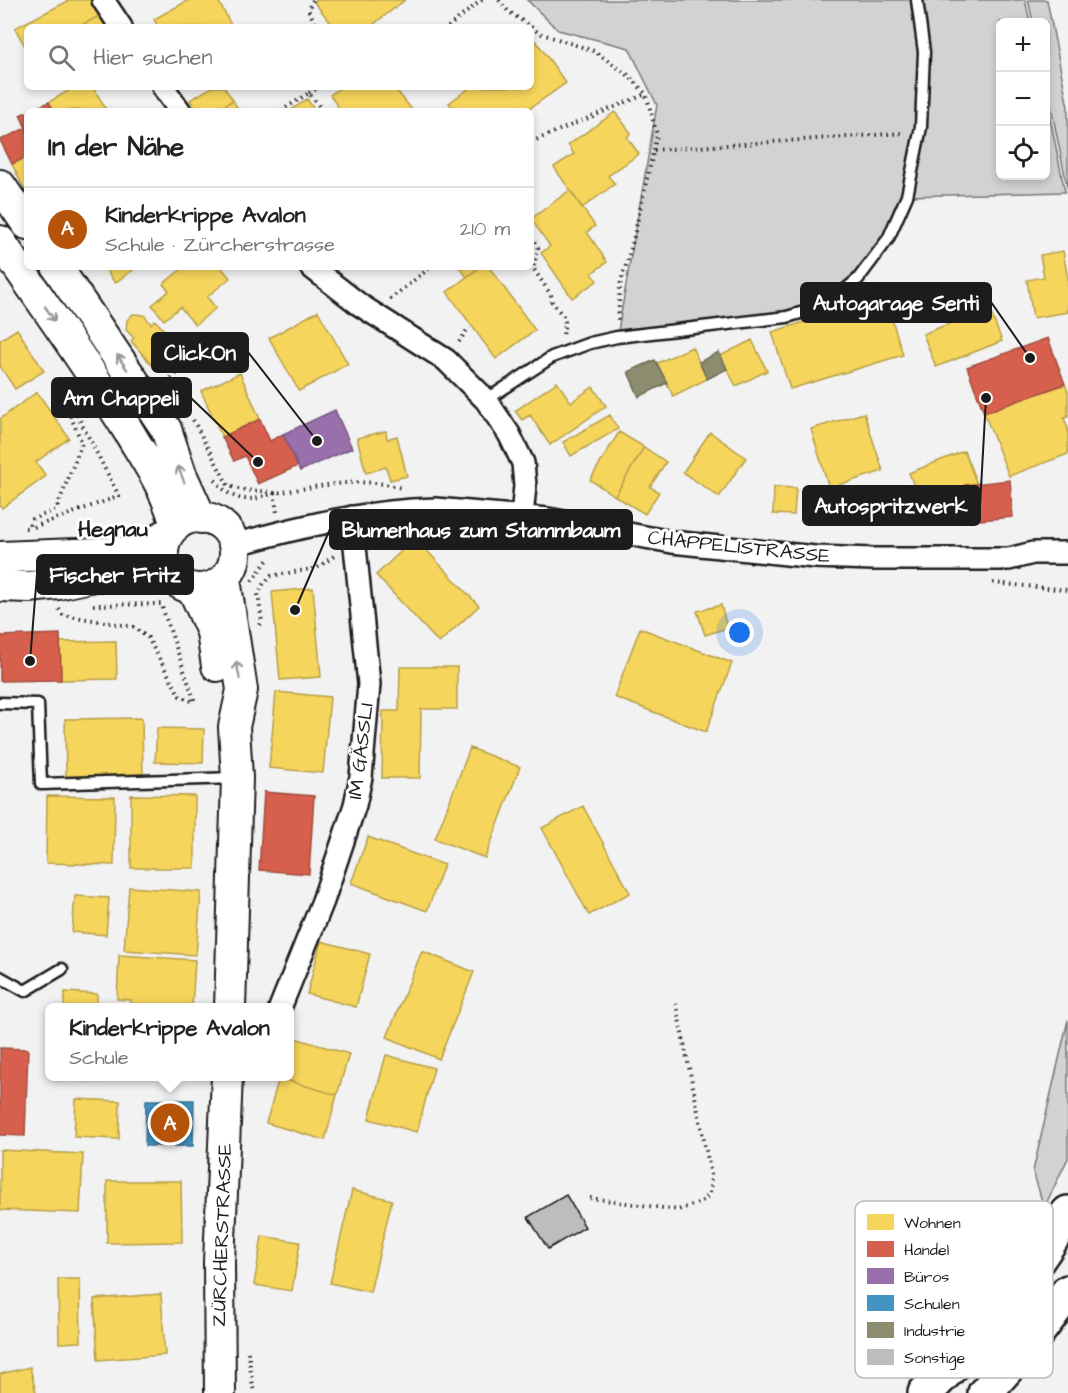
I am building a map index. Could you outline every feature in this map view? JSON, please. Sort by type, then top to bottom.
[{"type":"highway","points":[[1053,1236],[1068,1213]]},
{"type":"highway","points":[[1053,1312],[1068,1292]]},
{"type":"highway","points":[[925,1393],[940,1378]]},
{"type":"highway","points":[[985,1393],[998,1378]]},
{"type":"main road","points":[[0,185],[24,220]]},
{"type":"main road","points":[[0,242],[113,407],[159,480],[182,526]]},
{"type":"main road","points":[[59,270],[166,429],[181,474],[182,526],[164,545],[163,556],[166,568],[183,584],[212,632],[221,694],[234,727]]},
{"type":"main road","points":[[0,557],[127,552],[139,549],[182,526],[212,520],[230,535],[235,557],[232,569],[238,581],[242,690],[234,727],[237,778],[230,1003]]},
{"type":"main road","points":[[0,586],[48,585],[95,576],[141,574],[204,589],[238,581]]},
{"type":"main road","name":"ZÜRCHERSTRASSE","points":[[220,1393],[219,1274],[227,1081]]},
{"type":"street","points":[[103,0],[119,24]]},
{"type":"street","points":[[164,90],[178,108]]},
{"type":"street","points":[[314,270],[372,313],[446,360],[486,400],[509,434],[523,464],[525,486],[522,516]]},
{"type":"street","name":"CHAPPELISTRASSE","points":[[234,545],[352,528],[417,510],[522,516],[672,542],[815,557],[963,560],[1008,559],[1033,554],[1068,553]]},
{"type":"street","name":"IM GÄSSLI","points":[[282,1003],[323,901],[355,805],[361,777],[369,684],[352,528]]},
{"type":"lane","points":[[486,400],[552,357],[566,351],[617,336],[787,317],[827,305],[858,279],[888,239],[907,196],[920,132],[924,52],[917,0]]},
{"type":"lane","points":[[0,703],[38,704],[41,784],[237,778]]},
{"type":"lane","points":[[0,977],[25,991],[62,969]]},
{"type":"path","points":[[313,0],[308,9],[316,24]]},
{"type":"path","points":[[452,24],[482,0]]},
{"type":"path","points":[[499,0],[508,11],[527,24]]},
{"type":"path","points":[[534,29],[539,33],[594,51],[628,75],[646,94],[657,135],[632,245],[620,285],[617,336]]},
{"type":"path","points":[[286,108],[314,90]]},
{"type":"path","points":[[309,93],[321,108]]},
{"type":"path","points":[[534,141],[646,94]]},
{"type":"path","points":[[654,150],[920,132]]},
{"type":"path","points":[[534,242],[538,248],[534,264]]},
{"type":"path","points":[[372,313],[427,270]]},
{"type":"path","points":[[534,270],[551,295],[552,302],[563,316],[565,322],[563,339],[566,351]]},
{"type":"path","points":[[180,370],[193,360]]},
{"type":"path","points":[[75,390],[74,409],[119,496]]},
{"type":"path","points":[[28,528],[32,519],[56,510],[61,499],[82,443],[70,415],[74,409]]},
{"type":"path","points":[[190,414],[228,485],[239,491],[263,490],[274,494]]},
{"type":"path","points":[[226,494],[236,499],[262,498],[274,494],[357,482],[389,484],[419,494],[417,510]]},
{"type":"path","points":[[262,622],[258,594],[271,576],[317,568],[327,562],[352,528]]},
{"type":"path","points":[[238,581],[271,554]]},
{"type":"path","points":[[68,606],[56,606],[63,615],[134,627],[148,638],[180,696],[195,702],[161,604],[91,606]]},
{"type":"path","points":[[590,1198],[678,1210],[701,1202],[710,1194],[711,1175],[676,1004]]},
{"type":"shaded area","points":[[527,0],[1025,0],[1029,18],[996,18],[996,180],[1050,180],[1050,118],[1065,192],[907,196],[888,239],[827,305],[787,317],[617,337],[657,105],[629,48],[558,30]]},
{"type":"shaded area","points":[[1028,0],[1047,0],[1068,107],[1068,191],[1050,102],[1050,18],[1032,18]]},
{"type":"shaded area","points":[[1068,1020],[1068,1158],[1047,1201],[1042,1201],[1033,1171]]},
{"type":"building: Wohnen","points":[[70,0],[93,0],[101,15],[84,24],[24,24],[24,44],[15,28]]},
{"type":"building: Wohnen","points":[[189,0],[218,0],[230,24],[156,24],[154,19]]},
{"type":"building: Wohnen","points":[[316,0],[405,0],[374,24],[332,24],[314,2]]},
{"type":"building: Wohnen","points":[[101,15],[106,24],[84,24]]},
{"type":"building: Wohnen","points":[[536,41],[566,83],[530,108],[453,108],[449,103],[467,90],[534,90],[534,43]]},
{"type":"building: Wohnen","points":[[70,90],[95,90],[105,108],[52,108],[49,102]]},
{"type":"building: Wohnen","points":[[207,90],[226,90],[233,100],[221,108],[195,108],[190,100]]},
{"type":"building: Wohnen","points":[[337,90],[396,90],[411,108],[339,108],[330,95]]},
{"type":"building: Wohnen","points":[[307,99],[313,108],[294,108]]},
{"type":"building: Wohnen","points":[[233,100],[237,108],[221,108]]},
{"type":"building: Wohnen","points":[[615,112],[631,133],[627,137],[639,154],[608,176],[615,184],[582,208],[554,167],[574,154],[568,145]]},
{"type":"building: Wohnen","points":[[24,158],[24,189],[12,164]]},
{"type":"building: Wohnen","points":[[570,190],[595,226],[587,232],[607,262],[592,273],[597,281],[572,298],[541,253],[550,246],[534,223],[534,217]]},
{"type":"building: Wohnen","points":[[1063,251],[1068,280],[1068,312],[1033,318],[1027,280],[1044,277],[1040,255]]},
{"type":"building: Wohnen","points":[[106,270],[133,270],[115,283]]},
{"type":"building: Wohnen","points":[[180,270],[223,270],[230,278],[207,297],[216,308],[195,325],[180,307],[164,320],[152,305],[169,291],[163,284]]},
{"type":"building: Wohnen","points":[[461,270],[476,270],[467,277]]},
{"type":"building: Wohnen","points":[[476,270],[491,270],[535,330],[496,359],[447,292]]},
{"type":"building: Wohnen","points":[[885,297],[903,355],[790,389],[772,332]]},
{"type":"building: Wohnen","points":[[989,308],[1002,341],[936,367],[923,334]]},
{"type":"building: Wohnen","points":[[318,311],[348,364],[299,391],[269,338]]},
{"type":"building: Wohnen","points":[[133,314],[144,315],[151,324],[155,320],[182,350],[158,372],[131,341],[134,338],[126,330],[127,320]]},
{"type":"building: Wohnen","points":[[17,329],[44,371],[15,389],[0,366],[0,340]]},
{"type":"building: Wohnen","points":[[752,340],[767,371],[736,386],[720,356]]},
{"type":"building: Wohnen","points":[[692,347],[707,379],[673,396],[657,363]]},
{"type":"building: Wohnen","points":[[240,373],[260,419],[222,437],[201,391]]},
{"type":"building: Wohnen","points":[[557,382],[571,402],[593,387],[606,406],[550,445],[530,415],[522,420],[515,411]]},
{"type":"building: Wohnen","points":[[1065,384],[1068,392],[1068,417],[1064,418],[1068,429],[1068,454],[1009,476],[984,413]]},
{"type":"building: Wohnen","points":[[37,392],[69,438],[36,462],[46,476],[2,508],[0,505],[0,419]]},
{"type":"building: Wohnen","points":[[864,413],[883,471],[829,488],[811,429]]},
{"type":"building: Wohnen","points":[[610,415],[618,429],[571,456],[563,442]]},
{"type":"building: Wohnen","points":[[386,431],[387,439],[397,436],[407,476],[390,480],[386,467],[366,473],[357,438]]},
{"type":"building: Wohnen","points":[[619,432],[644,447],[615,496],[590,480]]},
{"type":"building: Wohnen","points":[[710,432],[746,458],[719,497],[683,472]]},
{"type":"building: Wohnen","points":[[644,447],[666,462],[650,487],[659,492],[645,514],[615,496]]},
{"type":"building: Wohnen","points":[[964,451],[977,484],[965,485],[967,500],[926,516],[909,473]]},
{"type":"building: Wohnen","points":[[774,487],[796,488],[794,515],[773,514]]},
{"type":"building: Wohnen","points":[[415,538],[479,606],[439,643],[376,575]]},
{"type":"building: Wohnen","points":[[313,588],[321,677],[280,680],[272,592]]},
{"type":"building: Wohnen","points":[[721,605],[727,628],[705,635],[697,611]]},
{"type":"building: Wohnen","points":[[640,628],[732,663],[706,732],[614,697]]},
{"type":"building: Wohnen","points":[[116,641],[117,679],[61,680],[60,642]]},
{"type":"building: Wohnen","points":[[400,667],[457,667],[457,709],[421,709],[420,778],[382,778],[383,711],[399,711]]},
{"type":"building: Wohnen","points":[[276,692],[330,697],[323,773],[269,768]]},
{"type":"building: Wohnen","points":[[142,718],[143,778],[66,778],[65,719]]},
{"type":"building: Wohnen","points":[[157,728],[204,729],[203,763],[155,762]]},
{"type":"building: Wohnen","points":[[470,748],[520,767],[485,858],[435,839]]},
{"type":"building: Wohnen","points":[[131,795],[195,796],[195,868],[131,868]]},
{"type":"building: Wohnen","points":[[47,796],[115,797],[114,865],[46,863]]},
{"type":"building: Wohnen","points":[[583,806],[630,893],[589,915],[542,828]]},
{"type":"building: Wohnen","points":[[368,837],[444,865],[427,911],[351,883]]},
{"type":"building: Wohnen","points":[[129,887],[201,892],[196,955],[124,950]]},
{"type":"building: Wohnen","points":[[75,896],[109,898],[106,935],[72,932]]},
{"type":"building: Wohnen","points":[[321,941],[370,954],[356,1007],[307,994]]},
{"type":"building: Wohnen","points":[[422,951],[474,972],[439,1059],[387,1037]]},
{"type":"building: Wohnen","points":[[119,955],[195,960],[192,1003],[131,1003],[131,1000],[117,999]]},
{"type":"building: Wohnen","points":[[65,992],[97,994],[97,1003],[64,1003]]},
{"type":"building: Wohnen","points":[[294,1038],[349,1054],[337,1095],[289,1081],[294,1081]]},
{"type":"building: Wohnen","points":[[386,1055],[434,1068],[417,1132],[369,1119]]},
{"type":"building: Wohnen","points":[[278,1081],[289,1081],[337,1095],[325,1140],[266,1123]]},
{"type":"building: Wohnen","points":[[76,1099],[120,1101],[119,1139],[74,1137]]},
{"type":"building: Wohnen","points":[[0,1150],[83,1154],[80,1213],[0,1210]]},
{"type":"building: Wohnen","points":[[107,1181],[181,1181],[182,1242],[107,1243]]},
{"type":"building: Wohnen","points":[[352,1190],[392,1200],[370,1292],[330,1283]]},
{"type":"building: Wohnen","points":[[262,1236],[300,1242],[292,1291],[254,1285]]},
{"type":"building: Wohnen","points":[[58,1279],[80,1279],[81,1342],[59,1343]]},
{"type":"building: Wohnen","points":[[161,1294],[165,1355],[98,1360],[94,1299]]},
{"type":"building: Wohnen","points":[[30,1367],[36,1393],[0,1393],[0,1374]]},
{"type":"building: Handel","points":[[49,102],[52,108],[36,108]]},
{"type":"building: Handel","points":[[24,129],[24,158],[12,164],[0,140]]},
{"type":"building: Handel","points":[[1048,338],[1065,384],[984,413],[967,367]]},
{"type":"building: Handel","points":[[260,419],[270,441],[283,434],[298,466],[258,484],[245,456],[234,461],[222,437]]},
{"type":"building: Handel","points":[[1010,480],[1013,517],[969,521],[965,485]]},
{"type":"building: Handel","points":[[60,634],[61,680],[0,681],[0,636]]},
{"type":"building: Handel","points":[[264,792],[314,796],[309,874],[259,870]]},
{"type":"building: Handel","points":[[0,1048],[28,1049],[25,1136],[0,1135]]},
{"type":"building: Büros","points":[[335,410],[352,448],[300,471],[283,434]]},
{"type":"building: Schulen","points":[[146,1100],[194,1100],[193,1146],[145,1146]]},
{"type":"building: Industrie","points":[[719,352],[727,369],[707,379],[699,362]]},
{"type":"building: Industrie","points":[[655,360],[667,383],[639,397],[628,372]]},
{"type":"building: Sonstige","points":[[566,1195],[585,1227],[548,1249],[528,1217]]},
{"type":"place","name":"Autogarage Senti","points":[[1030,358]]},
{"type":"place","name":"Autospritzwerk","points":[[986,398]]},
{"type":"place","name":"ClickOn","points":[[317,441]]},
{"type":"place","name":"Am Chappeli","points":[[258,462]]},
{"type":"place","name":"Blumenhaus zum Stammbaum","points":[[295,610]]},
{"type":"place","name":"Fischer Fritz","points":[[30,661]]},
{"type":"place","name":"Kinderkrippe Avalon","points":[[170,1123]]},
{"type":"district","name":"Hegnau","points":[[113,529]]}]
